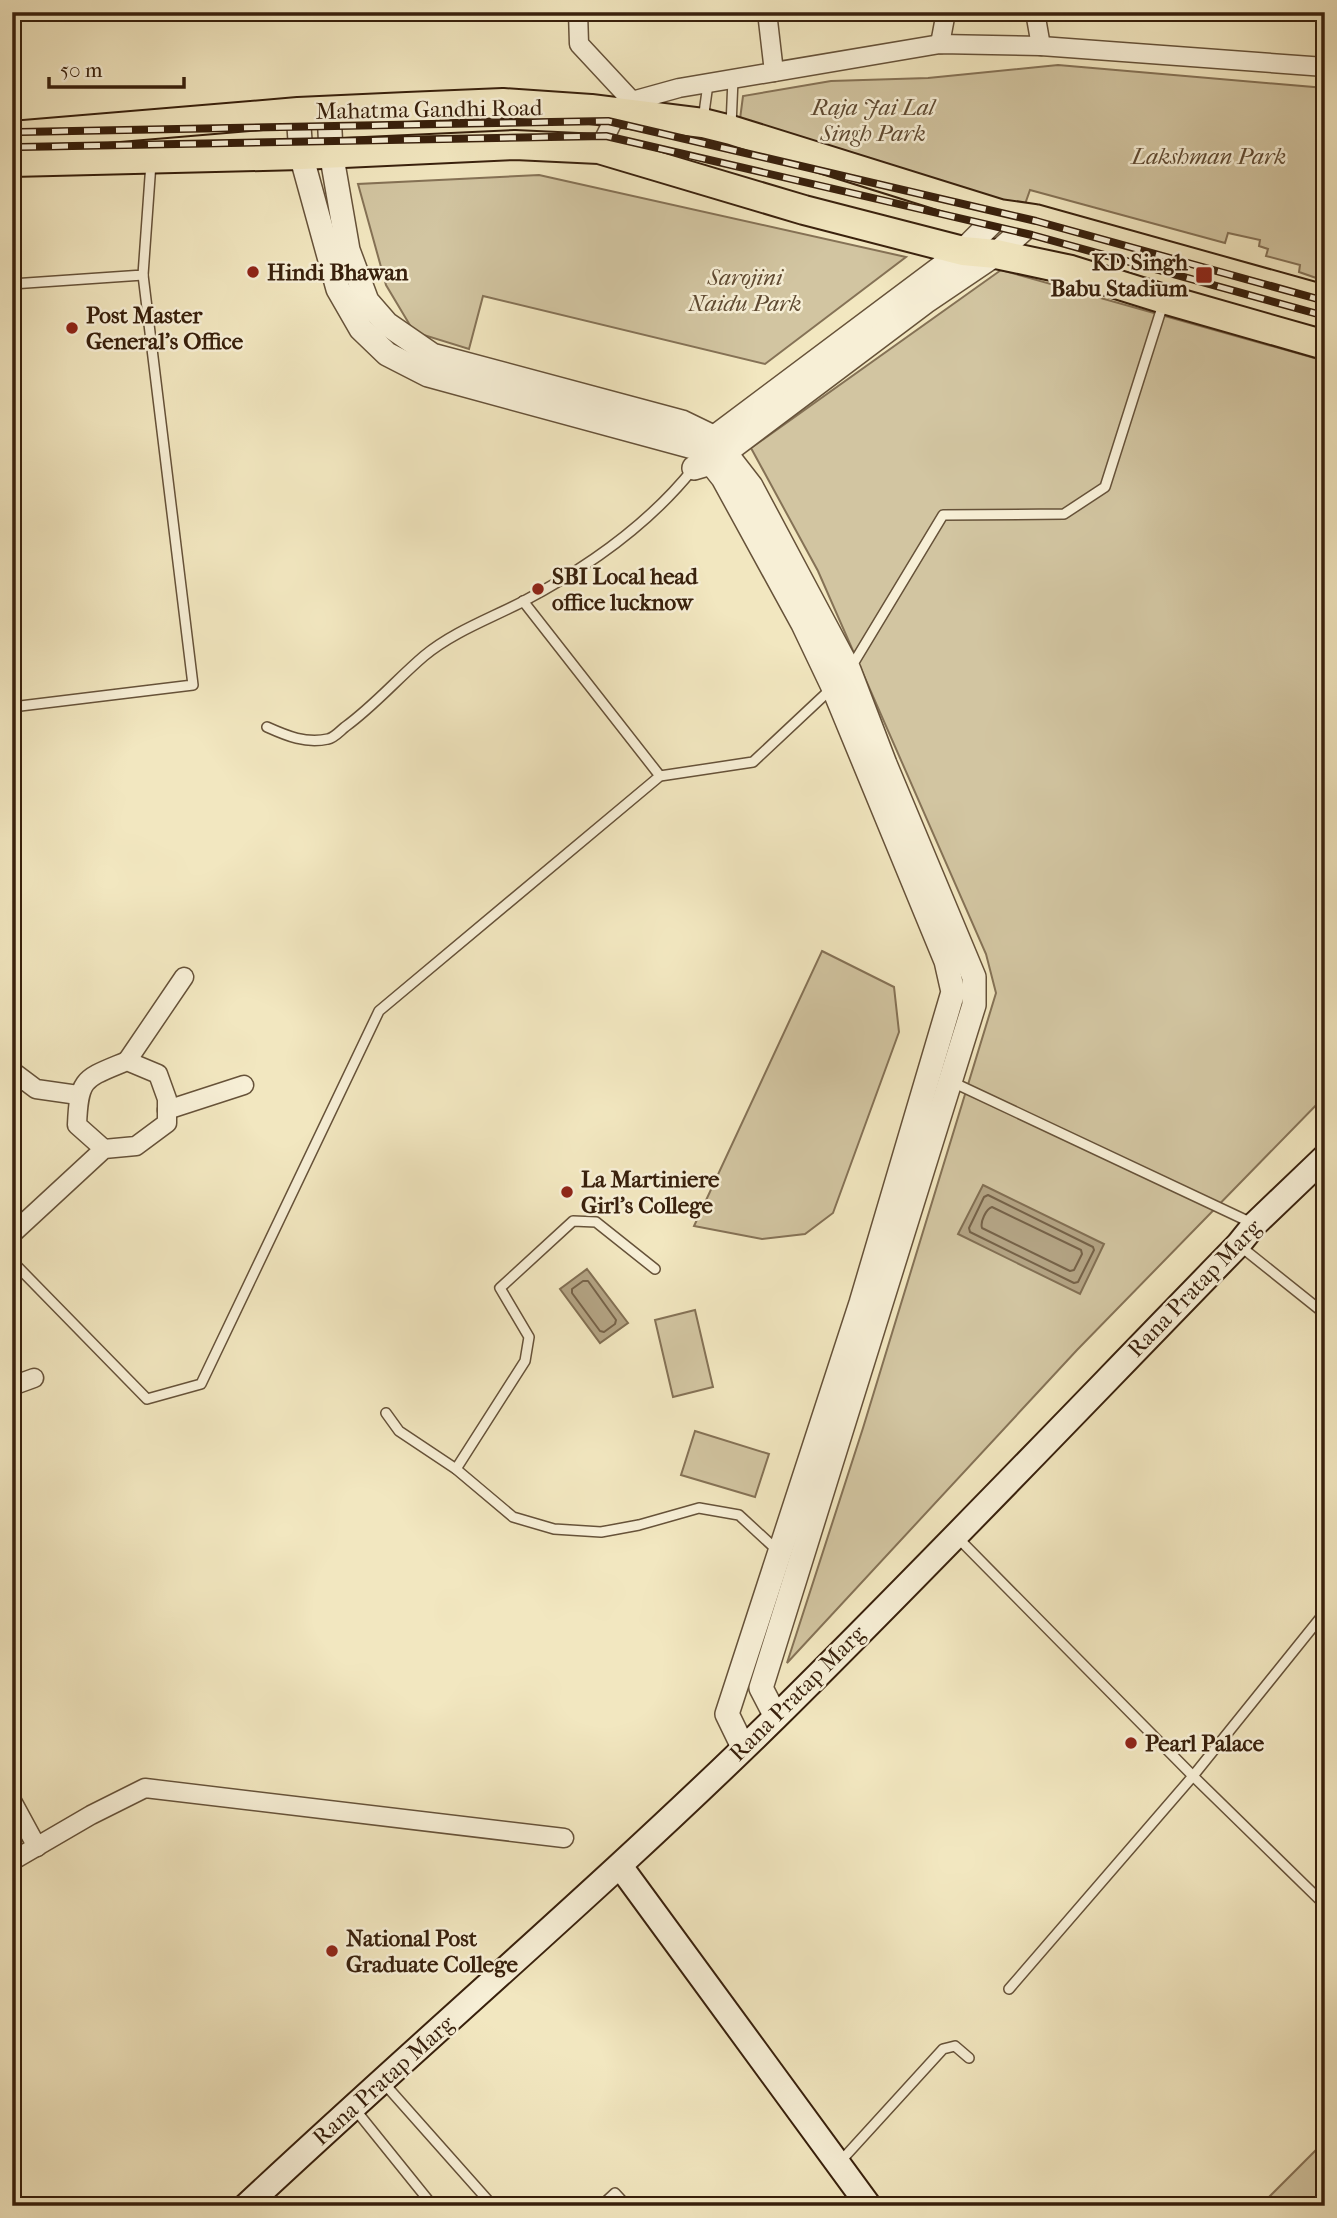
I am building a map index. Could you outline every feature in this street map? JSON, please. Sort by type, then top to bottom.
[{"type":"main road","name":"Mahatma Gandhi Road","points":[[12,136],[298,112],[503,103],[624,107],[731,130],[1000,214],[1035,219],[1325,300]]},
{"type":"main road","name":"Mahatma Gandhi Road","points":[[12,162],[301,155],[515,145],[599,149],[804,210],[963,251],[996,254],[1072,270],[1325,345]]},
{"type":"main road","name":"Rana Pratap Marg","points":[[246,2206],[381,2080],[620,1866],[776,1717],[1238,1245],[1255,1224],[1322,1164]]},
{"type":"main road","points":[[620,1866],[869,2206]]},
{"type":"street","points":[[578,12],[579,44],[624,107]]},
{"type":"street","points":[[767,12],[774,72]]},
{"type":"street","points":[[940,44],[946,12]]},
{"type":"street","points":[[1035,12],[1041,46]]},
{"type":"street","points":[[599,149],[624,107],[708,83],[940,44],[1041,46],[1325,67]]},
{"type":"street","points":[[329,111],[331,152],[348,250],[367,301],[387,324],[432,355],[682,422],[709,454],[778,577],[833,687],[946,961],[953,992],[940,1076],[761,1688],[776,1717]]},
{"type":"street","points":[[298,112],[301,155],[338,289],[361,329],[387,354],[428,375],[709,454],[751,486],[849,670],[884,764],[974,977],[974,1004],[940,1076],[861,1303],[727,1714],[743,1748]]},
{"type":"street","points":[[709,454],[963,251],[1000,214]]},
{"type":"street","points":[[709,454],[996,254],[1035,219]]},
{"type":"street","points":[[104,1149],[77,1125],[78,1095],[90,1076],[127,1061],[184,978]]},
{"type":"street","points":[[12,1234],[104,1149],[136,1146],[167,1123],[167,1099],[158,1074],[127,1061]]},
{"type":"street","points":[[12,1071],[36,1089],[78,1095]]},
{"type":"street","points":[[167,1110],[244,1085]]},
{"type":"street","points":[[12,1386],[34,1377]]},
{"type":"street","points":[[12,1861],[91,1815],[145,1788],[564,1838]]},
{"type":"street","points":[[12,1801],[37,1847]]},
{"type":"lane","points":[[731,130],[733,79]]},
{"type":"lane","points":[[703,123],[708,83]]},
{"type":"lane","points":[[12,707],[193,685],[142,275],[151,158]]},
{"type":"lane","points":[[12,284],[142,275]]},
{"type":"lane","points":[[12,1261],[146,1399],[201,1384],[379,1010],[660,776],[753,762],[849,670],[943,515],[1064,514],[1105,487],[1164,299]]},
{"type":"lane","points":[[267,727],[298,740],[330,739],[358,718],[423,657],[448,639],[566,577],[623,538],[673,493],[709,454]]},
{"type":"lane","points":[[523,601],[660,776]]},
{"type":"lane","points":[[940,1076],[1255,1224]]},
{"type":"lane","points":[[456,1469],[525,1361],[529,1336],[500,1288],[573,1221],[596,1222],[655,1269]]},
{"type":"lane","points":[[1238,1245],[1325,1314]]},
{"type":"lane","points":[[386,1413],[399,1431],[456,1469],[513,1517],[554,1529],[601,1532],[639,1525],[698,1507],[739,1515],[780,1552]]},
{"type":"lane","points":[[955,1535],[1193,1776],[1325,1905]]},
{"type":"lane","points":[[1009,1989],[1193,1776],[1325,1612]]},
{"type":"lane","points":[[838,2164],[943,2049],[955,2046],[969,2058]]},
{"type":"lane","points":[[381,2080],[493,2206]]},
{"type":"lane","points":[[353,2106],[433,2206]]},
{"type":"lane","points":[[601,2206],[615,2193],[627,2206]]},
{"type":"green space","name":"Lakshman Park","points":[[1058,65],[1325,88],[1325,281],[1299,272],[1300,265],[1266,256],[1268,249],[1259,246],[1260,240],[1228,233],[1225,243],[1030,190],[1024,207],[740,119],[743,96],[831,81],[928,78]]},
{"type":"green space","name":"Sarojini Naidu Park","points":[[539,175],[906,257],[765,364],[483,296],[469,349],[414,332],[386,285],[358,184]]},
{"type":"green space","points":[[1001,270],[1325,361],[1325,1096],[1077,1350],[787,1663],[863,1428],[996,993],[986,954],[818,571],[751,448]]},
{"type":"green space","points":[[822,951],[894,987],[899,1032],[833,1213],[805,1234],[762,1239],[694,1226]]},
{"type":"green space","points":[[695,1310],[713,1387],[673,1397],[655,1320]]},
{"type":"green space","points":[[695,1431],[769,1454],[755,1497],[681,1475]]},
{"type":"green space","points":[[1325,2141],[1325,2206],[1260,2206]]},
{"type":"water","points":[[983,1185],[1104,1244],[1080,1294],[958,1234]]},
{"type":"water","points":[[587,1269],[628,1323],[600,1343],[560,1289]]},
{"type":"railway","points":[[20,132],[608,121],[1036,221],[1325,301]]},
{"type":"railway","points":[[20,147],[606,136],[1032,235],[1325,316]]},
{"type":"place","name":"Hindi Bhawan","points":[[253,272]]},
{"type":"place","name":"KD Singh Babu Stadium","points":[[1204,275]]},
{"type":"place","name":"Post Master General's Office","points":[[72,328]]},
{"type":"place","name":"SBI Local head office lucknow","points":[[538,589]]},
{"type":"place","name":"La Martiniere Girl's College","points":[[567,1192]]},
{"type":"place","name":"Pearl Palace","points":[[1131,1743]]},
{"type":"place","name":"National Post Graduate College","points":[[332,1951]]},
{"type":"park label","name":"Raja Jai Lal Singh Park","points":[[873,120]]}]
